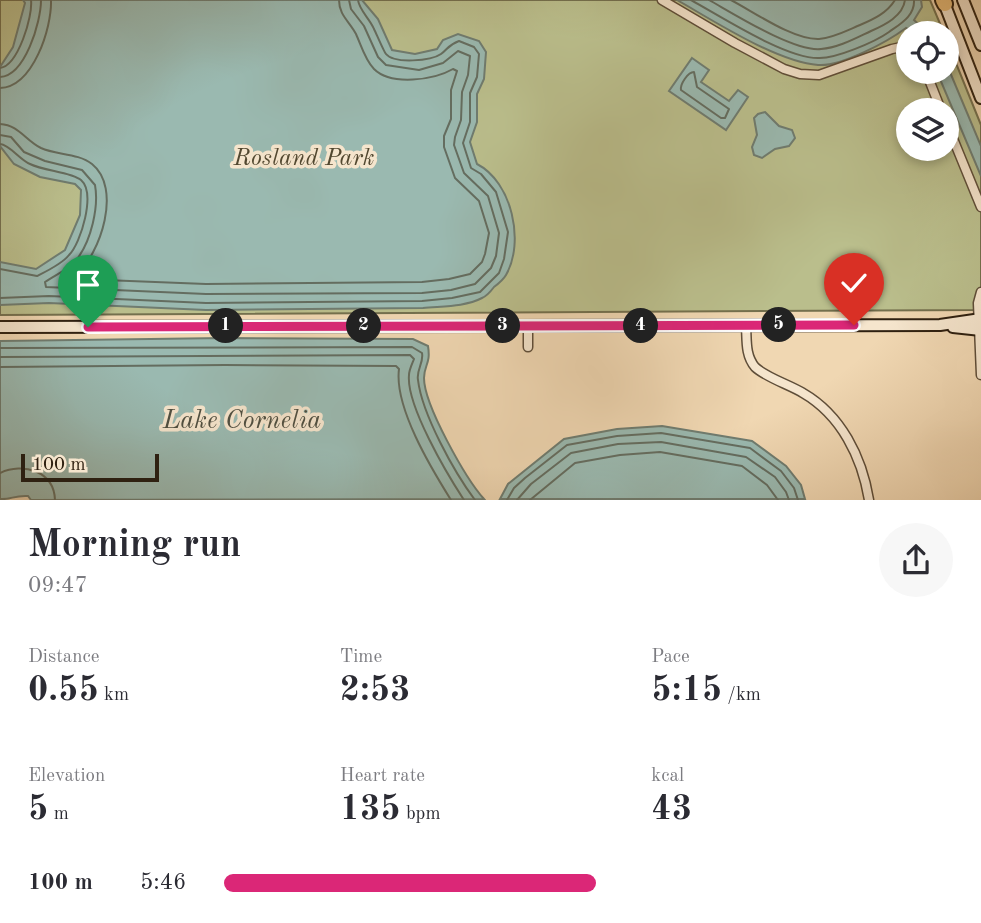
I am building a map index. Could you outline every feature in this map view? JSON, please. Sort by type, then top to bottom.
[{"type":"street","points":[[662,0],[735,43],[784,69],[800,74],[819,75],[896,48]]},
{"type":"street","points":[[963,0],[981,45]]},
{"type":"street","points":[[944,1],[981,98]]},
{"type":"street","points":[[959,153],[981,207]]},
{"type":"street","points":[[981,292],[978,303],[981,375]]},
{"type":"street","points":[[0,327],[980,324]]},
{"type":"street","points":[[528,326],[528,347]]},
{"type":"street","points":[[746,326],[747,355],[756,368],[807,395],[840,426],[862,465],[869,499]]},
{"type":"green space","name":"Rosland Park","points":[[0,0],[930,0],[939,21],[896,21],[896,84],[959,84],[959,71],[981,125],[981,310],[0,315]]},
{"type":"water","points":[[23,0],[362,0],[378,19],[392,50],[415,54],[437,49],[443,40],[458,34],[479,41],[486,52],[484,79],[477,94],[477,122],[470,142],[477,164],[499,184],[512,214],[514,246],[506,275],[487,295],[475,301],[423,308],[206,310],[49,303],[0,305],[0,262],[36,269],[65,250],[80,215],[81,190],[75,184],[40,177],[14,164],[0,146],[0,67],[13,47],[25,3]]},
{"type":"water","points":[[677,0],[921,0],[922,7],[915,21],[896,21],[896,34],[887,40],[851,58],[828,65],[784,57]]},
{"type":"water","points":[[692,58],[709,70],[701,82],[729,101],[738,90],[748,97],[726,130],[669,91]]},
{"type":"water","points":[[942,84],[955,84],[981,146],[981,176],[959,124],[959,98],[948,98]]},
{"type":"water","points":[[765,112],[779,126],[792,130],[795,138],[789,146],[775,149],[762,158],[754,155],[752,147],[757,135],[754,118]]},
{"type":"water","name":"Lake Cornelia","points":[[413,339],[428,346],[429,357],[424,378],[431,405],[457,459],[484,499],[31,500],[28,496],[23,496],[0,499],[0,341]]},
{"type":"water","points":[[662,426],[752,441],[786,466],[801,485],[805,499],[500,499],[508,484],[564,439],[617,429]]},
{"type":"route","points":[[88,327],[854,325]]}]
